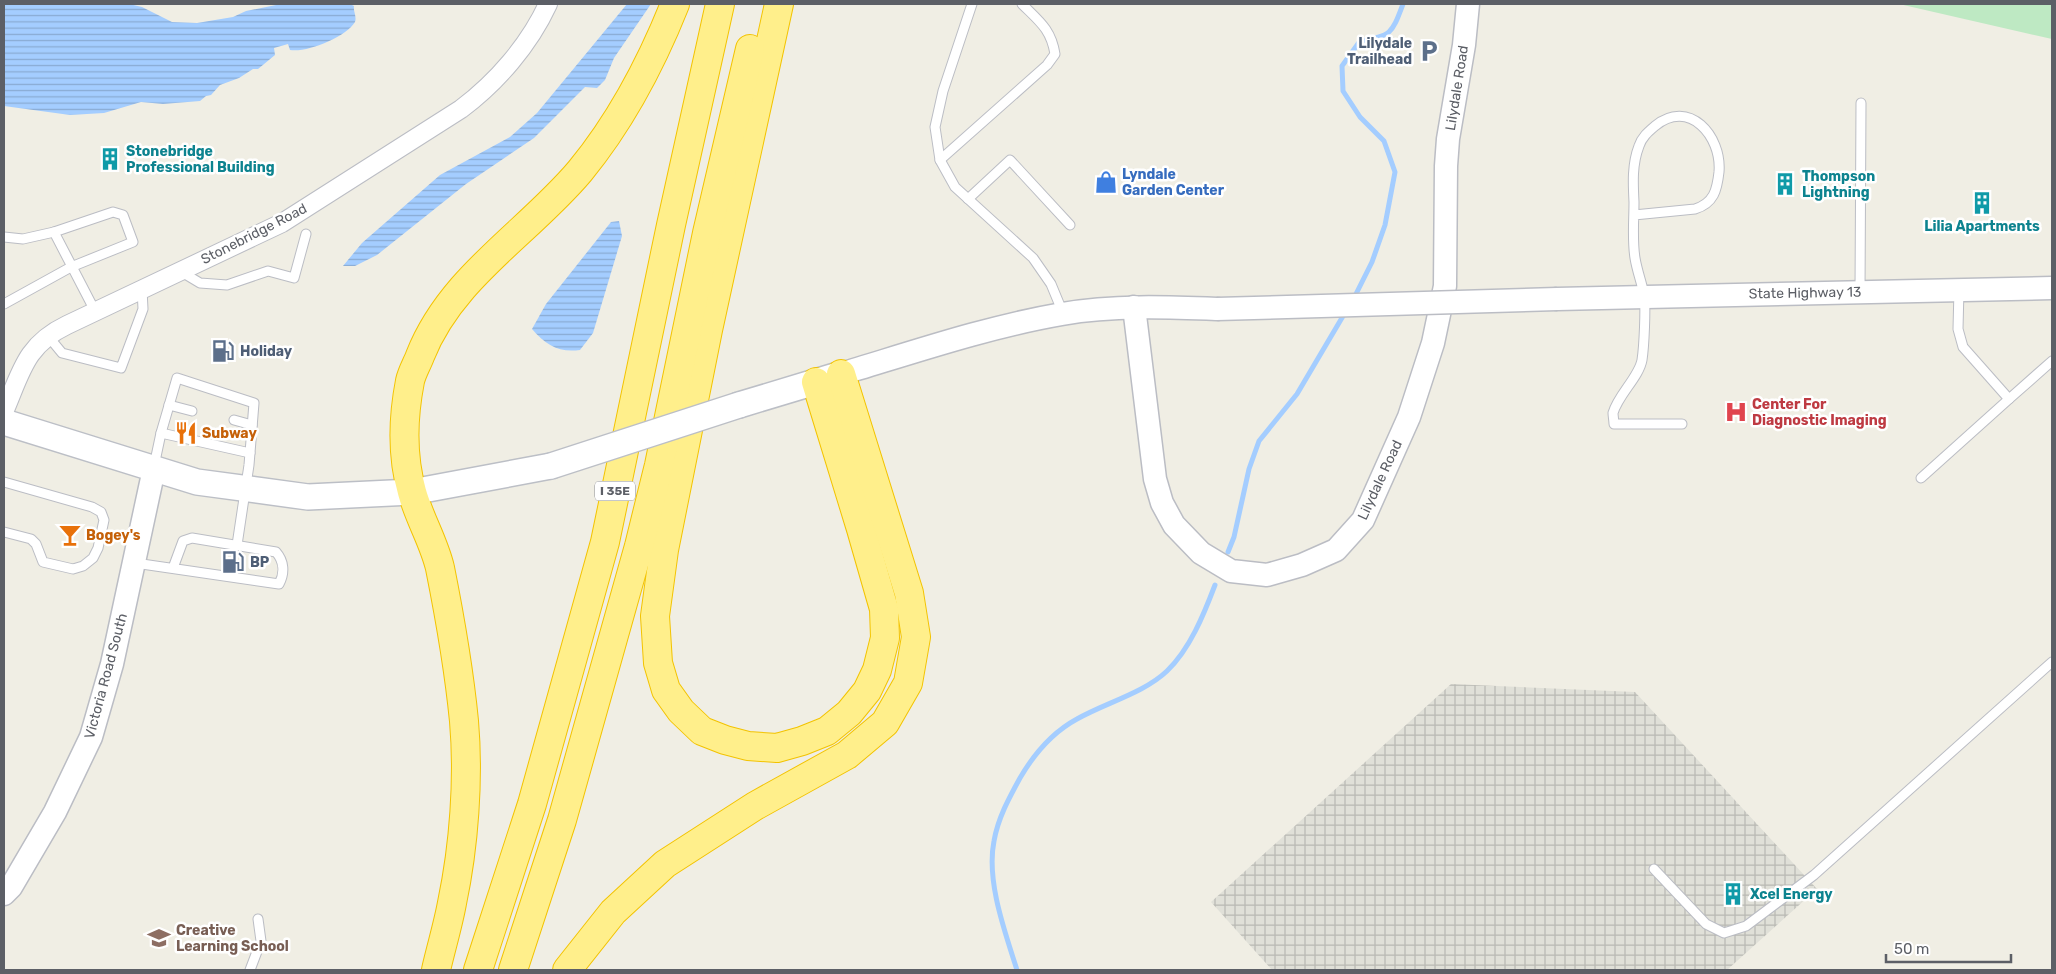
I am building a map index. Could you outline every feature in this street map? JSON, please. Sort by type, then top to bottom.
[{"type":"highway","points":[[436,970],[452,902],[461,840],[465,777],[464,724],[458,670],[439,563],[412,492],[405,458],[406,412],[411,378],[424,344],[456,295],[578,173],[598,148],[621,115],[646,71],[675,4]]},
{"type":"highway","name":"I 35E","points":[[478,970],[532,804],[605,542],[670,225],[720,4]]},
{"type":"highway","name":"I 35E","points":[[513,970],[562,820],[639,546],[659,465],[706,233],[761,4]]},
{"type":"highway","points":[[779,4],[708,330],[664,550],[655,616],[658,662],[666,690],[681,711],[702,731],[748,746],[777,748],[802,741],[827,730],[849,713],[867,691],[877,670],[885,638],[884,609],[816,382]]},
{"type":"highway","points":[[567,970],[613,912],[666,864],[755,806],[847,755],[885,723],[908,683],[916,637],[909,593],[841,374]]},
{"type":"main road","points":[[4,422],[197,482],[308,496],[412,492],[551,466],[841,374]]},
{"type":"street","name":"Stonebridge Road","points":[[4,412],[25,361],[33,349],[55,330],[282,223],[461,108],[476,98],[500,75],[535,28],[548,4]]},
{"type":"street","name":"Lilydale Road","points":[[1134,307],[1155,479],[1162,503],[1174,525],[1201,553],[1231,571],[1267,575],[1302,565],[1336,550],[1363,520],[1409,417],[1433,343],[1445,286],[1448,139],[1464,45],[1468,4]]},
{"type":"street","name":"State Highway 13","points":[[841,374],[986,330],[1063,314],[1134,307],[1217,309],[2052,288]]},
{"type":"street","name":"Victoria Road South","points":[[4,894],[11,887],[55,812],[91,737],[112,664],[154,469]]},
{"type":"lane","points":[[972,4],[943,91],[935,127],[940,160],[955,188],[1033,258],[1051,284],[1063,314]]},
{"type":"lane","points":[[940,160],[1047,65],[1055,54],[1053,41],[1048,30],[1022,4]]},
{"type":"lane","points":[[1860,292],[1861,103]]},
{"type":"lane","points":[[1634,215],[1694,209],[1703,207],[1710,201],[1717,187],[1719,167],[1714,143],[1708,131],[1701,125],[1685,117],[1675,116],[1658,123],[1644,136],[1639,144],[1634,162],[1634,215],[1635,257],[1644,297],[1642,361],[1613,413],[1614,424],[1682,424]]},
{"type":"lane","points":[[968,199],[1010,160],[1070,225]]},
{"type":"lane","points":[[4,236],[23,239],[54,232],[113,212],[123,215],[133,242],[72,267],[4,304]]},
{"type":"lane","points":[[54,232],[95,311]]},
{"type":"lane","points":[[180,270],[200,283],[227,285],[268,271],[294,278],[306,234]]},
{"type":"lane","points":[[48,336],[62,353],[121,368],[142,309],[142,289]]},
{"type":"lane","points":[[1960,289],[1958,330],[1963,347],[2009,399]]},
{"type":"lane","points":[[1921,478],[2052,361]]},
{"type":"lane","points":[[154,469],[160,432],[176,378],[254,403],[246,488],[237,545]]},
{"type":"lane","points":[[169,405],[192,411]]},
{"type":"lane","points":[[234,420],[252,425]]},
{"type":"lane","points":[[160,432],[250,453]]},
{"type":"lane","points":[[4,482],[92,507],[101,512],[104,520],[94,558],[83,566],[72,569],[43,562],[36,544],[31,539],[4,532]]},
{"type":"lane","points":[[134,563],[279,584],[283,577],[282,559],[276,552],[192,538],[183,541],[173,568]]},
{"type":"lane","points":[[1654,869],[1706,924],[1724,933],[1746,926],[1814,875],[2052,662]]},
{"type":"lane","points":[[250,970],[261,941],[258,919]]},
{"type":"shaded area","points":[[1451,684],[1635,692],[1817,889],[1727,970],[1272,970],[1211,902]]},
{"type":"green space","points":[[1899,4],[2052,4],[2052,39]]},
{"type":"water","points":[[4,4],[129,4],[142,7],[172,22],[197,23],[233,17],[246,11],[281,4],[350,4],[354,6],[355,22],[350,28],[326,43],[297,50],[290,50],[288,44],[274,48],[275,55],[258,69],[253,69],[239,78],[220,85],[211,95],[206,96],[200,101],[163,104],[141,102],[104,113],[70,115],[4,106]]},
{"type":"water","points":[[627,4],[651,4],[614,58],[605,80],[597,88],[585,87],[534,138],[466,184],[377,255],[355,266],[343,266],[362,243],[440,175],[510,137],[537,113]]},
{"type":"water","points":[[619,221],[622,236],[593,333],[580,350],[572,351],[553,347],[532,329],[546,304],[611,222]]},
{"type":"waterway","points":[[1353,300],[1372,262],[1385,225],[1395,172],[1384,141],[1360,117],[1343,91],[1342,66],[1360,41],[1385,35],[1393,27],[1403,4]]},
{"type":"waterway","points":[[1228,552],[1234,537],[1249,469],[1259,441],[1297,394],[1346,311]]},
{"type":"waterway","points":[[1017,970],[998,906],[992,856],[1001,816],[1012,793],[1031,760],[1060,730],[1088,713],[1147,686],[1167,671],[1189,642],[1215,585]]},
{"type":"place","name":"Lilydale Trailhead","points":[[1429,51]]},
{"type":"place","name":"Stonebridge Professional Building","points":[[110,159]]},
{"type":"place","name":"Lyndale Garden Center","points":[[1106,182]]},
{"type":"place","name":"Thompson Lightning","points":[[1785,184]]},
{"type":"place","name":"Lilia Apartments","points":[[1982,203]]},
{"type":"place","name":"Holiday","points":[[223,351]]},
{"type":"place","name":"Center For Diagnostic Imaging","points":[[1736,412]]},
{"type":"place","name":"Subway","points":[[186,433]]},
{"type":"place","name":"Bogey's","points":[[70,535]]},
{"type":"place","name":"BP","points":[[233,562]]},
{"type":"place","name":"Xcel Energy","points":[[1733,894]]},
{"type":"place","name":"Creative Learning School","points":[[159,938]]}]
